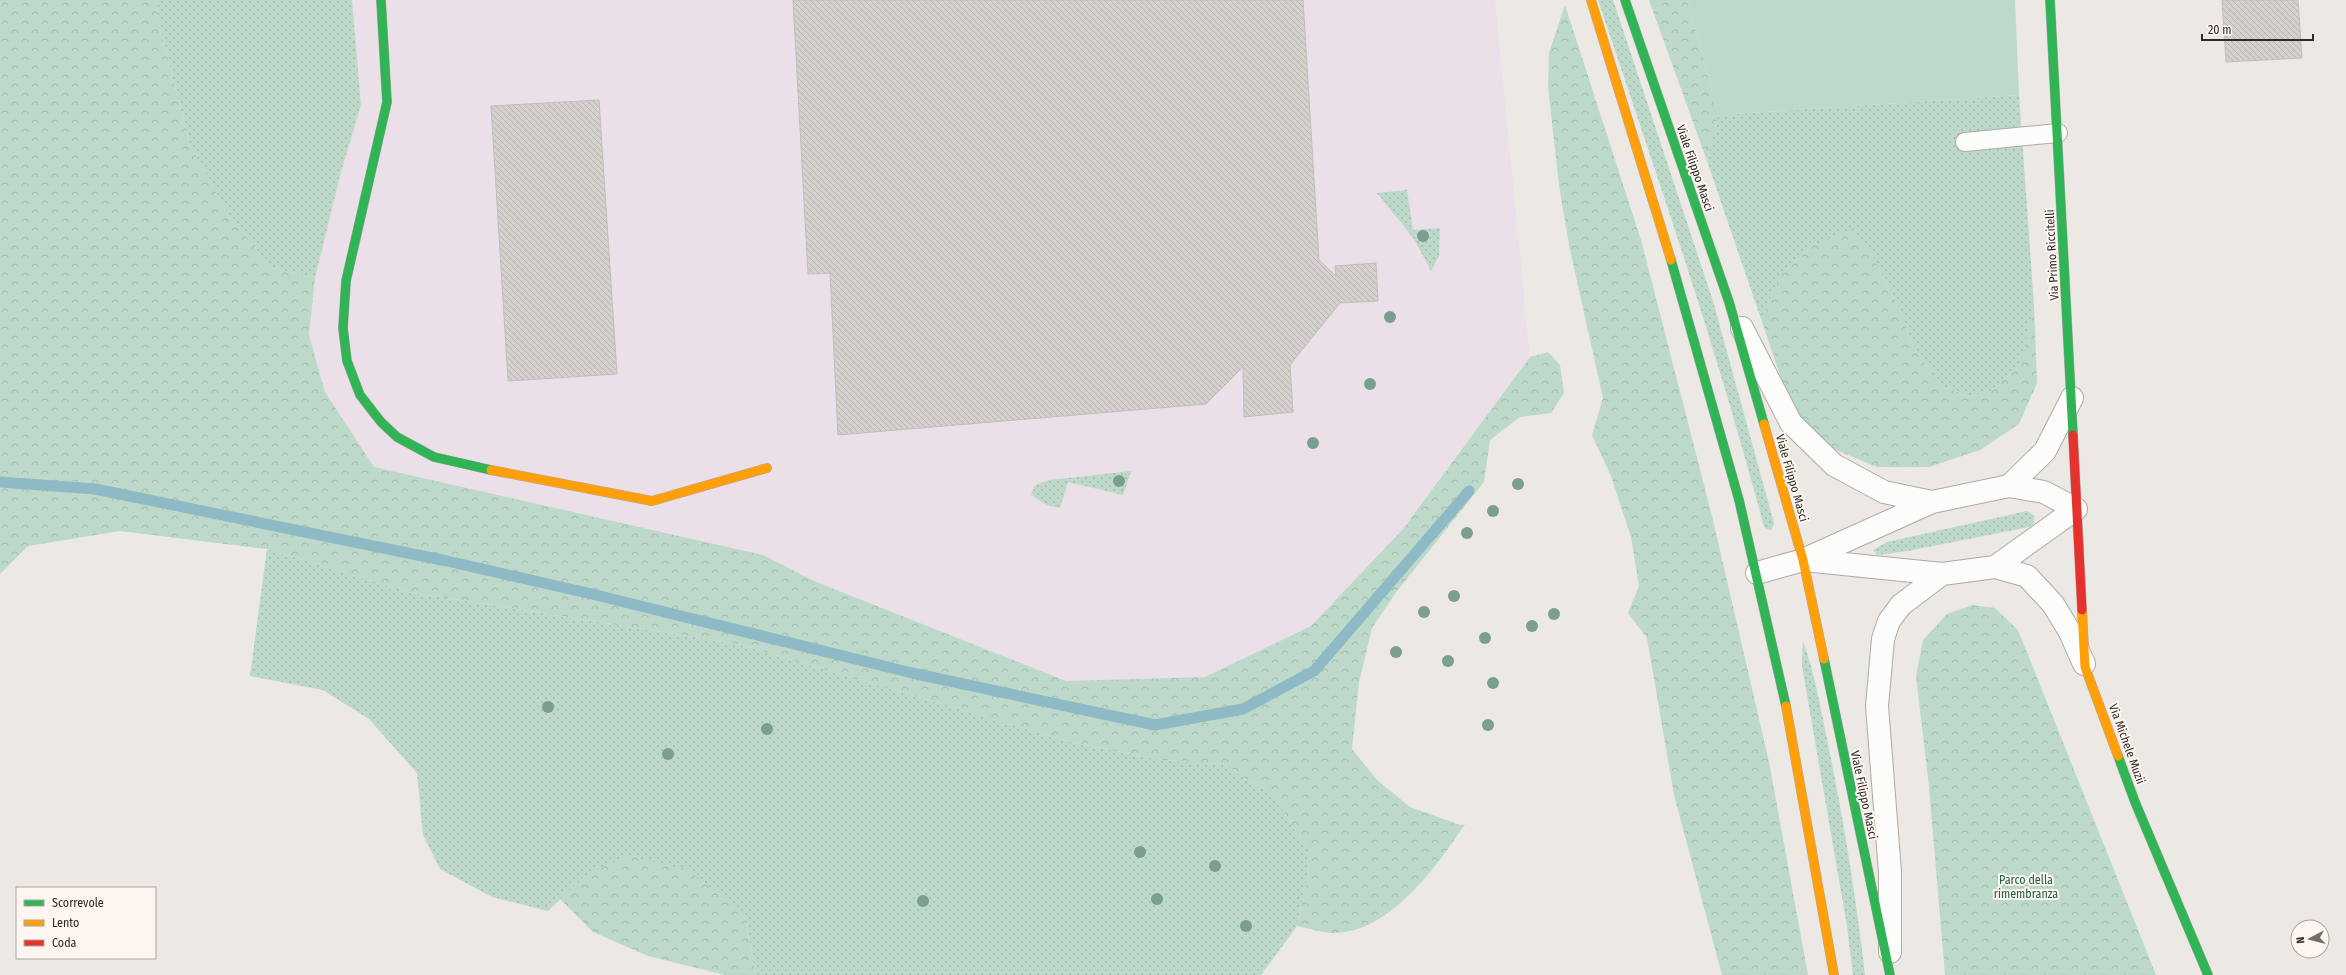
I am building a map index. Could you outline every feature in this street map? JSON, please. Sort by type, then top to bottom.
[{"type":"main road","points":[[381,0],[387,102],[346,281],[343,328],[347,361],[360,394],[381,422],[397,437],[434,458],[525,478],[652,501],[767,468]]},
{"type":"main road","points":[[1591,0],[1690,317],[1757,573],[1801,780],[1834,975]]},
{"type":"main road","name":"Viale Filippo Masci","points":[[1625,0],[1729,302],[1803,560],[1890,975]]},
{"type":"main road","name":"Via Primo Riccitelli","points":[[2050,0],[2072,398],[2076,509]]},
{"type":"main road","name":"Via Michele Muzii","points":[[2076,509],[2085,667],[2135,802],[2208,975]]},
{"type":"street","points":[[1729,302],[1791,423],[1828,460],[1834,465],[1884,492],[1932,502]]},
{"type":"street","points":[[2009,486],[2045,451],[2072,398]]},
{"type":"street","points":[[1757,573],[1803,560],[1932,502],[2009,486],[2044,492],[2076,509],[1995,567]]},
{"type":"street","points":[[1803,560],[1942,574],[1995,567],[2027,576],[2053,604],[2070,632],[2085,667]]},
{"type":"street","points":[[1890,975],[1890,872],[1878,706],[1883,639],[1889,621],[1901,605],[1942,574]]},
{"type":"lane","points":[[1965,142],[2058,133]]},
{"type":"shaded area","points":[[352,0],[1495,0],[1530,357],[1403,529],[1311,626],[1205,677],[1066,681],[814,581],[763,555],[374,467],[325,392],[309,335],[315,278],[341,172],[361,105]]},
{"type":"green space","points":[[0,0],[157,0],[158,20],[190,145],[228,214],[270,267],[315,278],[309,335],[325,392],[374,467],[763,555],[814,581],[1066,681],[1205,677],[1311,626],[1403,529],[1530,357],[1548,352],[1560,365],[1564,393],[1551,413],[1520,417],[1490,440],[1484,482],[1397,591],[1372,628],[1359,682],[1352,749],[1377,780],[1410,807],[1460,825],[1465,824],[1441,859],[1426,877],[1392,910],[1374,922],[1354,930],[1333,933],[1324,932],[1297,926],[1311,857],[1274,796],[1222,764],[1162,760],[1074,743],[738,644],[408,592],[267,549],[120,531],[28,546],[0,574]]},
{"type":"green space","points":[[157,0],[352,0],[361,105],[341,172],[315,278],[270,267],[228,214],[190,145],[158,20]]},
{"type":"green space","points":[[1598,0],[1613,0],[1713,301],[1774,523],[1772,529],[1769,530],[1764,527],[1727,394],[1664,197]]},
{"type":"green space","points":[[1649,0],[1688,0],[1718,115],[1707,161]]},
{"type":"green space","points":[[1688,0],[2015,0],[2019,95],[1718,115]]},
{"type":"green space","points":[[1565,5],[1641,240],[1712,516],[1769,762],[1808,975],[1722,975],[1674,795],[1647,638],[1628,613],[1639,586],[1631,537],[1611,476],[1592,435],[1603,398],[1569,245],[1559,185],[1548,87],[1549,53]]},
{"type":"green space","points":[[2019,95],[2034,305],[2021,365],[1991,391],[1969,396],[1943,387],[1915,349],[1897,304],[1871,253],[1813,246],[1781,275],[1761,319],[1707,161],[1718,115]]},
{"type":"green space","points":[[1407,190],[1413,230],[1440,228],[1439,256],[1431,271],[1414,239],[1377,193]]},
{"type":"green space","points":[[1853,228],[1871,253],[1897,304],[1915,349],[1943,387],[1969,396],[1991,391],[2020,366],[2034,305],[2037,383],[2019,424],[1980,450],[1929,467],[1877,467],[1824,445],[1791,408],[1761,319],[1781,275],[1813,246]]},
{"type":"green space","points":[[1131,471],[1123,495],[1068,482],[1060,508],[1047,505],[1031,495],[1035,485],[1050,480]]},
{"type":"green space","points":[[2027,511],[2035,516],[2033,524],[2029,527],[1908,551],[1877,555],[1873,550],[1887,542]]},
{"type":"green space","points":[[267,549],[408,592],[738,644],[1074,743],[1162,760],[1222,764],[1274,796],[1311,857],[1297,926],[1261,975],[756,975],[744,912],[585,876],[548,911],[492,897],[440,869],[423,835],[417,773],[369,719],[323,690],[250,676]]},
{"type":"green space","name":"Parco della rimembranza","points":[[1972,605],[1995,608],[2018,630],[2156,975],[1945,975],[1929,787],[1916,676],[1923,640],[1947,614]]},
{"type":"green space","points":[[1803,641],[1811,666],[1834,773],[1854,888],[1865,975],[1853,975],[1847,926],[1802,666]]},
{"type":"green space","points":[[627,856],[686,869],[744,912],[756,975],[725,975],[648,956],[593,932],[560,899],[585,876]]},
{"type":"building","points":[[793,0],[1303,0],[1319,260],[1336,276],[1335,266],[1376,263],[1378,301],[1340,303],[1290,365],[1293,412],[1244,417],[1243,367],[1206,404],[838,435],[830,273],[808,274]]},
{"type":"building","points":[[2222,0],[2298,0],[2302,58],[2226,62]]},
{"type":"building","points":[[599,100],[617,374],[508,381],[491,106]]},
{"type":"waterway","points":[[0,482],[95,489],[447,561],[596,595],[912,673],[1155,725],[1243,709],[1314,671],[1469,491]]},
{"type":"traffic: fast","points":[[381,0],[387,102],[346,281],[343,328],[347,361],[360,395],[381,422],[397,437],[434,457],[491,470]]},
{"type":"traffic: fast","points":[[1625,0],[1729,302],[1764,424]]},
{"type":"traffic: fast","points":[[2050,0],[2073,435]]},
{"type":"traffic: fast","points":[[1671,260],[1739,500],[1786,706]]},
{"type":"traffic: fast","points":[[1824,659],[1890,975]]},
{"type":"traffic: fast","points":[[2118,756],[2135,802],[2208,975]]},
{"type":"traffic: slow","points":[[1591,0],[1671,260]]},
{"type":"traffic: slow","points":[[1764,424],[1803,560],[1824,659]]},
{"type":"traffic: slow","points":[[491,470],[652,501],[767,468]]},
{"type":"traffic: slow","points":[[2082,610],[2085,667],[2118,756]]},
{"type":"traffic: slow","points":[[1786,706],[1834,975]]},
{"type":"traffic: jam","points":[[2073,435],[2082,610]]}]
